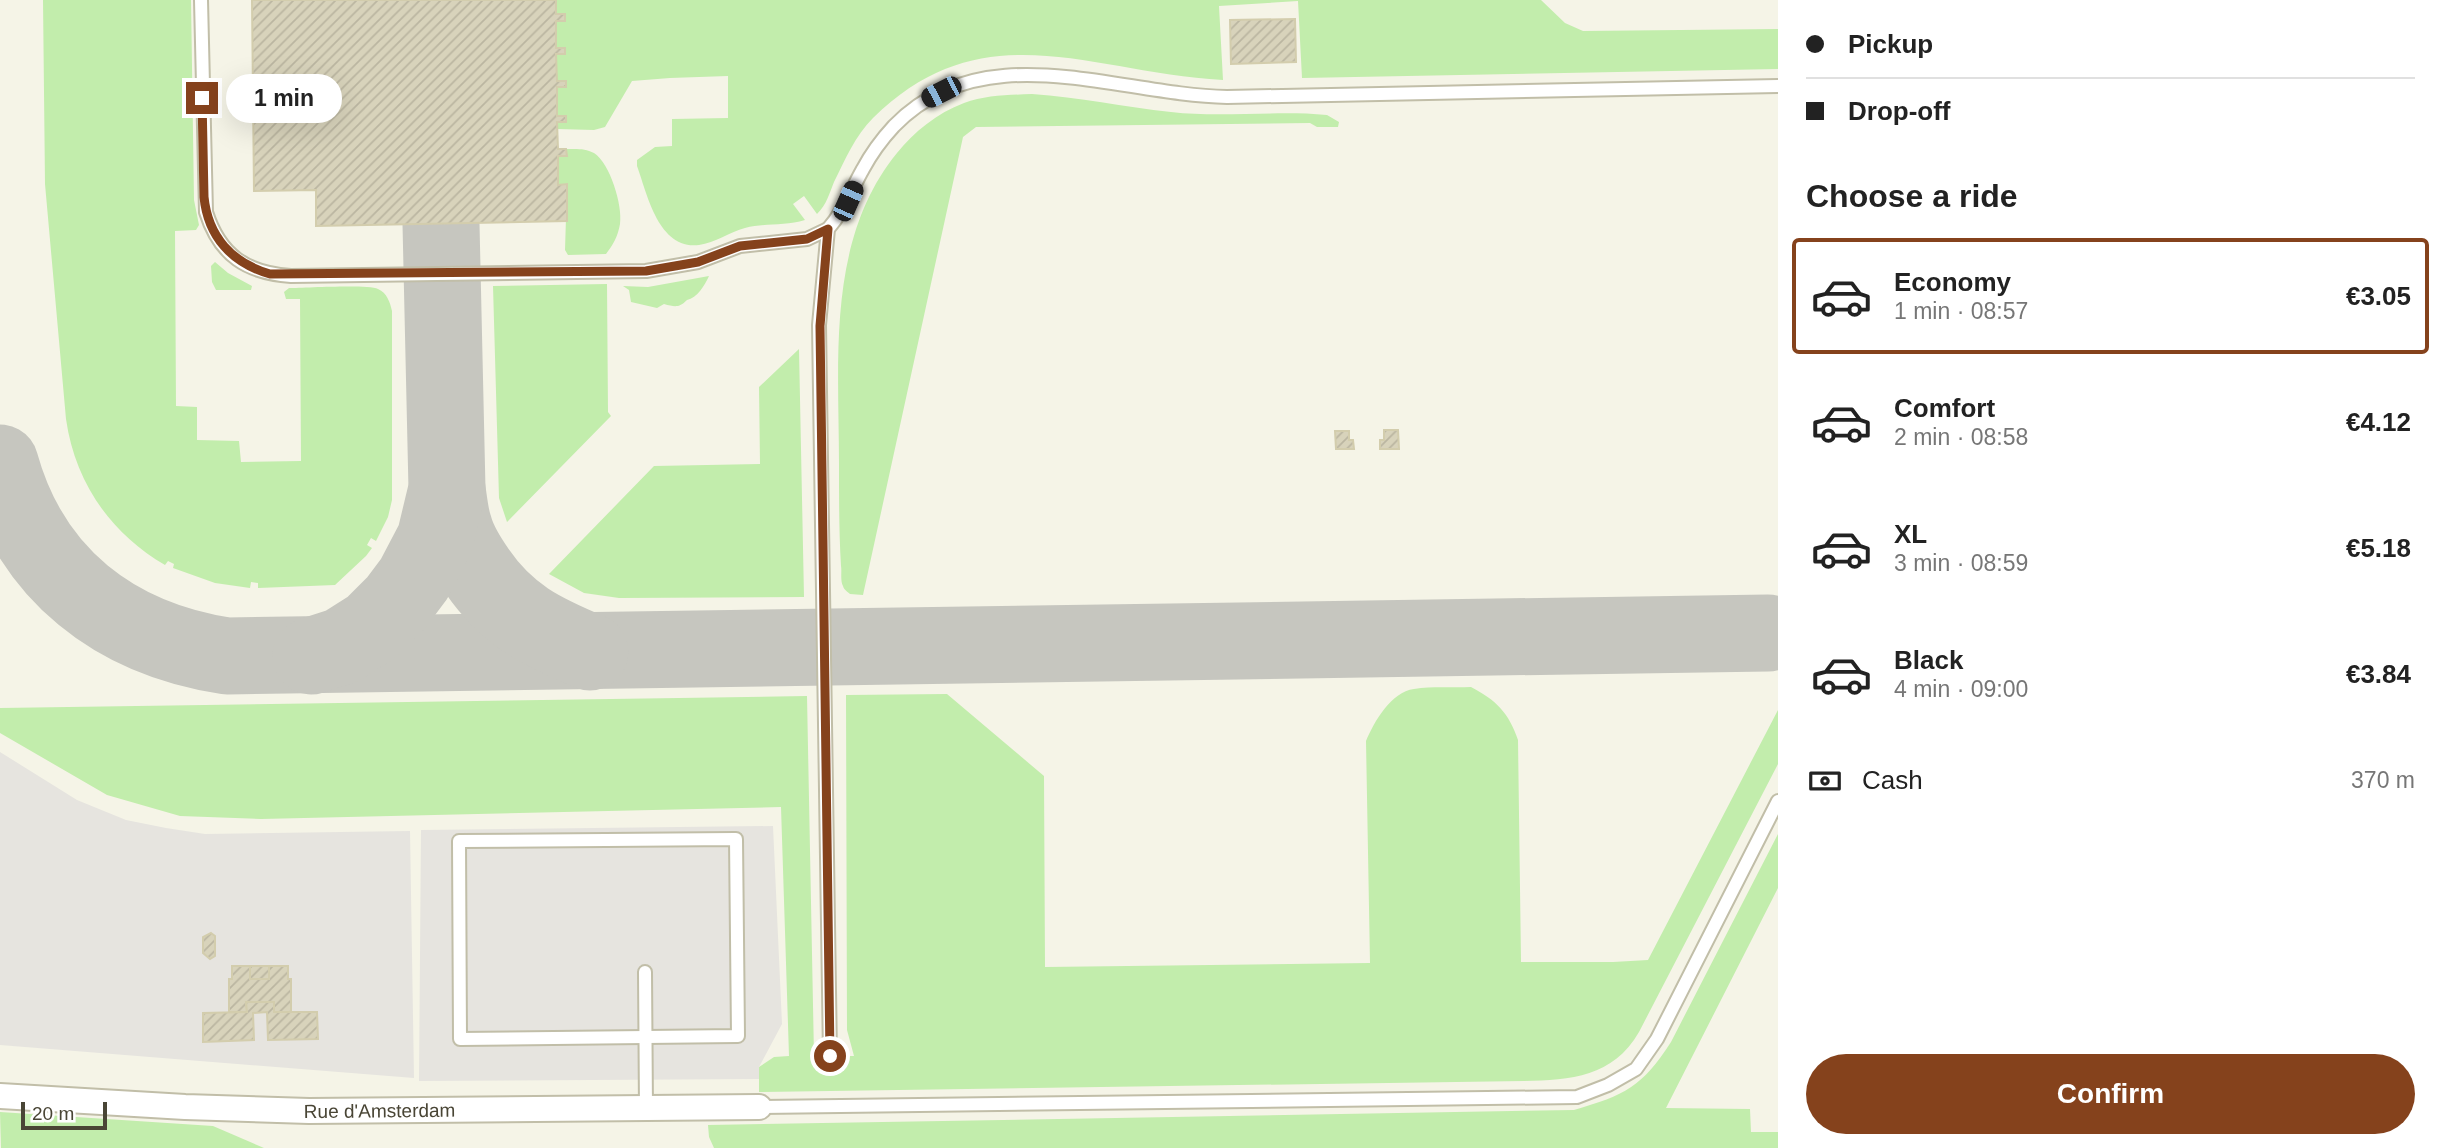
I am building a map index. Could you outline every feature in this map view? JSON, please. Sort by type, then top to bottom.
[{"type":"street","name":"Rue d'Amsterdam","points":[[0,1096],[309,1111],[759,1107]]},
{"type":"lane","points":[[201,0],[206,212],[218,241],[251,268],[270,274],[646,271],[698,262],[740,246],[807,239],[828,229],[838,218],[871,155],[895,125],[926,100],[941,92],[974,80],[992,77],[1052,75],[1173,94],[1227,97],[1778,86]]},
{"type":"lane","points":[[828,229],[820,339],[830,1056]]},
{"type":"lane","points":[[759,1107],[1577,1097],[1608,1085],[1636,1069],[1657,1039],[1778,801]]},
{"type":"lane","points":[[736,839],[738,1036],[645,1037],[460,1039],[459,841],[736,839]]},
{"type":"lane","points":[[645,972],[646,1109]]},
{"type":"green space","points":[[43,0],[191,0],[194,200],[199,225],[196,230],[175,231],[176,406],[197,407],[197,440],[239,441],[241,462],[301,461],[300,299],[286,299],[284,292],[289,288],[362,287],[378,289],[388,298],[392,311],[392,500],[388,517],[376,541],[371,538],[367,545],[372,548],[335,585],[258,588],[258,583],[251,582],[250,588],[215,583],[173,568],[174,564],[168,561],[165,565],[128,538],[98,504],[87,484],[78,464],[66,419],[45,184]]},
{"type":"green space","points":[[556,0],[1541,0],[1565,23],[1583,31],[1778,29],[1778,69],[1302,78],[1298,1],[1219,6],[1223,80],[1041,56],[998,56],[956,65],[915,85],[873,118],[851,148],[817,214],[804,196],[793,204],[805,220],[745,228],[699,245],[685,244],[673,239],[664,229],[650,204],[637,160],[655,147],[672,146],[672,119],[728,118],[728,76],[632,81],[605,127],[594,130],[557,129],[557,122],[566,116],[557,116],[557,87],[565,87],[566,82],[557,81],[556,54],[565,54],[565,48],[556,48]]},
{"type":"green space","points":[[1032,94],[1191,114],[1327,115],[1339,122],[1338,127],[1317,127],[1310,123],[976,127],[963,137],[863,595],[850,594],[841,579],[838,384],[841,302],[847,262],[858,224],[874,187],[897,153],[927,124],[954,107],[972,100]]},
{"type":"green space","points":[[566,149],[594,153],[610,175],[619,207],[620,224],[615,240],[606,254],[568,255],[565,250],[567,185],[558,185],[558,156],[566,156]]},
{"type":"green space","points":[[215,262],[228,273],[252,286],[251,290],[216,290],[212,282],[211,266]]},
{"type":"green space","points":[[709,276],[697,294],[677,306],[664,304],[657,308],[631,302],[629,290],[623,286],[648,287]]},
{"type":"green space","points":[[607,284],[608,412],[611,416],[507,522],[499,498],[493,286]]},
{"type":"green space","points":[[799,349],[804,597],[619,598],[584,593],[549,574],[654,466],[760,464],[759,387]]},
{"type":"green space","points":[[1471,687],[1500,708],[1518,740],[1521,962],[1648,960],[1778,710],[1778,764],[1639,1032],[1617,1058],[1589,1073],[1558,1079],[1524,1081],[759,1092],[759,1067],[774,1057],[789,1056],[781,807],[261,819],[180,816],[107,795],[0,733],[0,708],[807,696],[814,1056],[854,1056],[847,1030],[846,695],[947,694],[1044,776],[1045,967],[1370,963],[1366,741],[1384,709],[1406,691]]},
{"type":"green space","points":[[1778,834],[1778,888],[1666,1108],[1750,1109],[1751,1132],[1778,1132],[1778,1148],[714,1148],[709,1137],[708,1125],[1574,1110],[1607,1099],[1631,1087],[1651,1070],[1661,1057]]},
{"type":"green space","points":[[0,1112],[213,1126],[264,1148],[1,1148]]},
{"type":"shaded area","points":[[0,752],[77,800],[126,820],[166,828],[205,834],[410,831],[414,1078],[0,1045]]},
{"type":"shaded area","points":[[773,826],[782,1024],[759,1067],[759,1079],[419,1081],[421,830]]},
{"type":"building","points":[[252,0],[556,0],[556,14],[565,14],[565,21],[556,21],[556,48],[565,48],[565,54],[556,54],[557,81],[566,81],[566,87],[557,87],[557,116],[566,116],[566,122],[557,122],[558,149],[566,149],[567,156],[558,156],[558,185],[567,184],[567,221],[316,226],[316,190],[254,191]]},
{"type":"building","points":[[1295,19],[1296,62],[1231,64],[1230,20]]},
{"type":"building","points":[[1384,430],[1398,430],[1399,449],[1380,449]]},
{"type":"building","points":[[1335,431],[1349,431],[1349,440],[1353,440],[1354,449],[1336,449]]},
{"type":"building","points":[[211,933],[215,936],[215,956],[210,959],[203,953],[203,937]]},
{"type":"building","points":[[232,966],[250,966],[250,979],[269,979],[269,966],[288,966],[288,979],[291,979],[291,1012],[274,1012],[274,1002],[246,1002],[247,1012],[229,1012],[229,979],[232,979]]},
{"type":"building","points":[[250,966],[269,966],[269,979],[250,979]]},
{"type":"building","points":[[246,1002],[274,1002],[274,1012],[317,1012],[318,1039],[268,1040],[267,1012],[253,1013],[254,1040],[203,1042],[203,1013],[247,1012]]},
{"type":"taxiway","points":[[311,656],[342,646],[372,627],[396,603],[414,579],[435,539],[447,489],[441,224]]},
{"type":"taxiway","points":[[0,463],[14,503],[33,538],[56,569],[83,595],[114,617],[149,634],[186,647],[227,656],[1768,633]]},
{"type":"taxiway","points":[[447,489],[458,538],[470,561],[489,586],[513,611],[556,637],[590,652]]},
{"type":"route","points":[[202,98],[204,197],[211,228],[218,241],[236,258],[251,268],[270,274],[646,271],[698,262],[740,246],[759,242],[807,239],[828,229],[820,326],[830,1056]]}]
